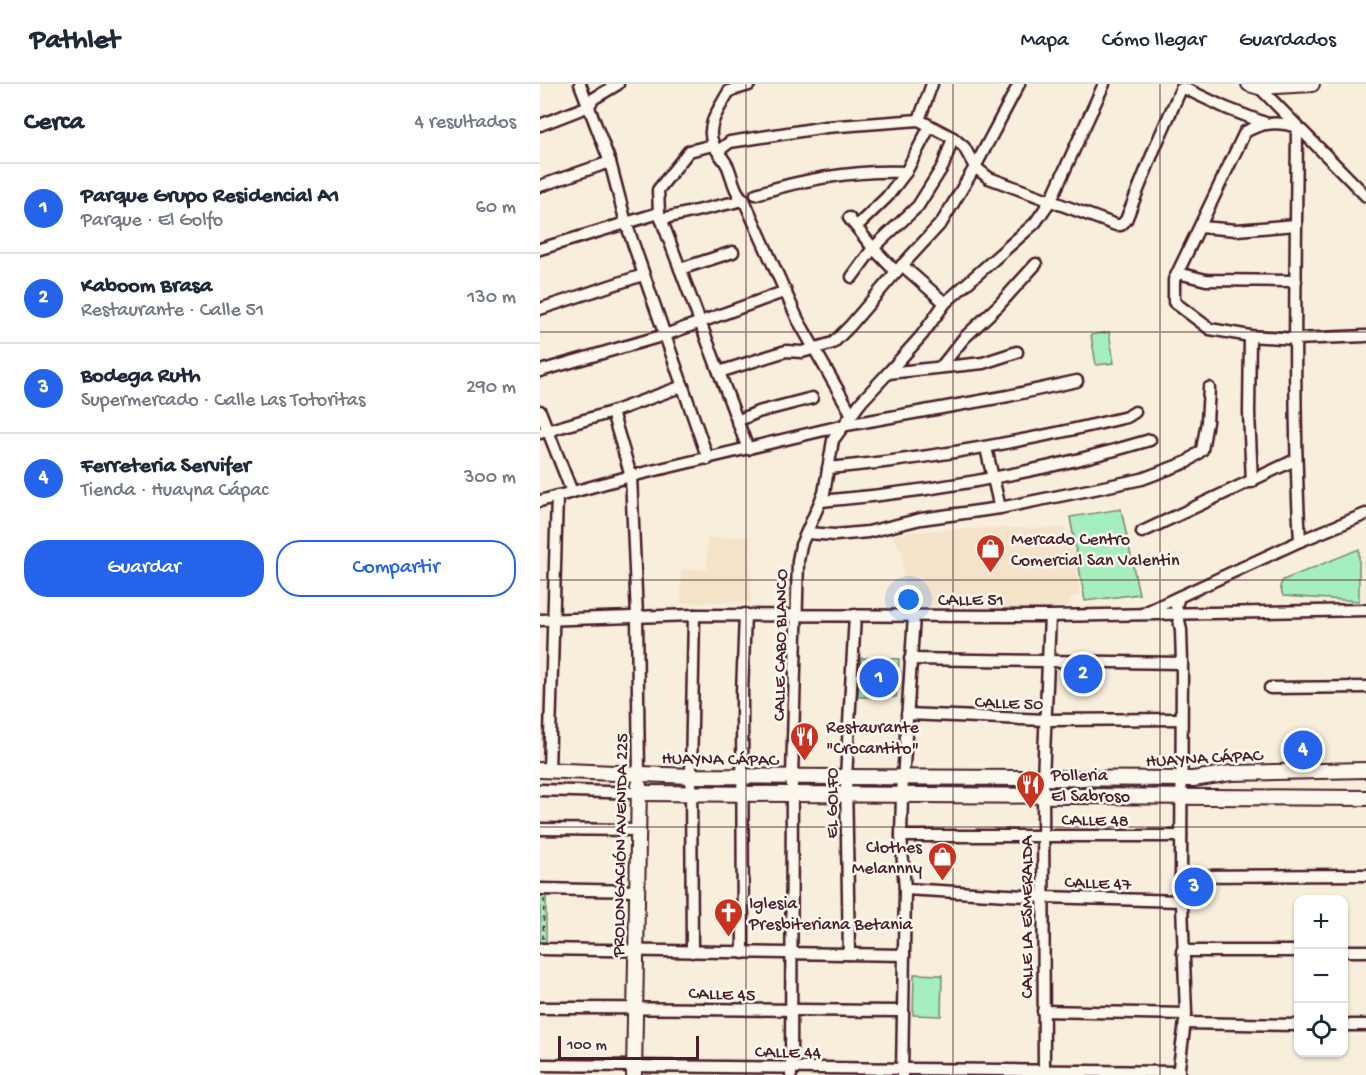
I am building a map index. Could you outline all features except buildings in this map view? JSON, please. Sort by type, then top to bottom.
[{"type":"main road","points":[[1254,86],[1312,84]]},
{"type":"main road","name":"HUAYNA CÁPAC","points":[[545,770],[742,777],[1043,779],[1182,779],[1231,773],[1366,770]]},
{"type":"main road","name":"PROLONGACIÓN AVENIDA 225","points":[[634,1071],[639,774]]},
{"type":"main road","name":"HUAYNA CÁPAC","points":[[639,793],[1366,798]]},
{"type":"street","points":[[580,84],[610,162],[643,275],[708,459]]},
{"type":"street","points":[[540,125],[589,106],[593,99],[618,84]]},
{"type":"street","points":[[920,120],[932,84]]},
{"type":"street","points":[[719,372],[786,351],[802,352],[814,349],[833,343],[842,335],[942,222],[975,167],[1018,84]]},
{"type":"street","name":"CALLE CABO BLANCO","points":[[791,1071],[792,777],[798,561],[801,545],[820,501],[833,440],[841,426],[922,335],[945,303],[1035,223],[1051,200],[1104,84]]},
{"type":"street","points":[[749,85],[729,91],[712,123],[710,135],[727,166],[738,195],[744,200],[798,320],[852,413]]},
{"type":"street","points":[[748,449],[660,216],[658,190],[689,151],[826,127],[920,120],[953,138],[964,147],[975,167],[989,178],[1111,224],[1125,223],[1178,86],[1266,123],[1298,127]]},
{"type":"street","points":[[1254,86],[1366,196]]},
{"type":"street","points":[[1266,123],[1245,132],[1178,273],[1172,291],[1174,302],[1210,329],[1250,336],[1296,339],[1366,336]]},
{"type":"street","points":[[857,226],[887,197],[906,172],[930,126]]},
{"type":"street","points":[[1298,127],[1295,460],[1300,541]]},
{"type":"street","points":[[852,277],[873,248],[918,206],[943,166],[953,138]]},
{"type":"street","points":[[540,186],[610,162]]},
{"type":"street","points":[[756,194],[788,184],[877,171],[906,172]]},
{"type":"street","points":[[540,249],[626,222],[744,200]]},
{"type":"street","points":[[849,218],[873,248],[945,303]]},
{"type":"street","points":[[1200,227],[1237,230],[1296,225]]},
{"type":"street","points":[[680,268],[733,252]]},
{"type":"street","points":[[941,367],[964,338],[999,305],[1036,264]]},
{"type":"street","points":[[1178,273],[1206,280],[1296,281]]},
{"type":"street","points":[[540,309],[643,275]]},
{"type":"street","points":[[540,371],[665,334],[786,291]]},
{"type":"street","points":[[1250,336],[1249,413],[1252,482]]},
{"type":"street","points":[[888,373],[983,363],[1017,352]]},
{"type":"street","points":[[540,501],[631,476],[841,426],[1008,396],[1077,381]]},
{"type":"street","points":[[543,432],[612,412],[683,386]]},
{"type":"street","points":[[807,533],[858,534],[921,519],[1000,508],[1142,479],[1187,462],[1202,450],[1207,422],[1209,388]]},
{"type":"street","points":[[737,421],[758,412],[812,398]]},
{"type":"street","points":[[540,411],[543,432],[572,492]]},
{"type":"street","name":"PROLONGACIÓN AVENIDA 225","points":[[612,412],[631,476],[637,616],[639,774]]},
{"type":"street","points":[[828,468],[929,458],[986,448],[1057,434],[1127,417],[1135,412]]},
{"type":"street","points":[[820,501],[992,478],[1068,463],[1150,440]]},
{"type":"street","points":[[986,448],[1000,508]]},
{"type":"street","points":[[1142,532],[1295,460]]},
{"type":"street","points":[[545,770],[557,496]]},
{"type":"street","points":[[1141,615],[1300,541],[1366,514]]},
{"type":"street","points":[[1179,597],[1176,606],[1181,630],[1182,663],[1183,797],[1180,876],[1185,1019],[1179,1074]]},
{"type":"street","name":"CALLE 51","points":[[540,620],[745,614],[1050,616],[1366,610]]},
{"type":"street","points":[[743,953],[742,777],[745,614]]},
{"type":"street","points":[[692,952],[691,776],[694,615]]},
{"type":"street","name":"EL GOLFO","points":[[849,954],[846,778],[855,615]]},
{"type":"street","points":[[902,1072],[905,889],[901,836],[902,777],[914,616]]},
{"type":"street","name":"CALLE LA ESMERALDA","points":[[1044,1073],[1043,779],[1050,616]]},
{"type":"street","points":[[910,659],[1182,663]]},
{"type":"street","points":[[1270,688],[1366,687]]},
{"type":"street","name":"CALLE 50","points":[[907,714],[1046,720],[1181,719]]},
{"type":"street","name":"HUAYNA CÁPAC","points":[[540,790],[639,793]]},
{"type":"street","points":[[540,829],[638,830]]},
{"type":"street","name":"CALLE 48","points":[[901,836],[1181,836]]},
{"type":"street","points":[[1180,876],[1366,875]]},
{"type":"street","name":"CALLE 47","points":[[905,889],[1044,897],[1181,901]]},
{"type":"street","points":[[542,894],[637,891]]},
{"type":"street","points":[[542,944],[636,951],[904,955]]},
{"type":"street","points":[[1182,951],[1294,951]]},
{"type":"street","points":[[1348,951],[1366,951]]},
{"type":"street","name":"CALLE 45","points":[[540,1008],[903,1011]]},
{"type":"street","points":[[1042,1011],[1294,1025]]},
{"type":"street","points":[[1348,1025],[1366,1025]]},
{"type":"street","name":"CALLE 44","points":[[540,1065],[634,1071],[1179,1074]]},
{"type":"path","points":[[542,894],[542,944]]},
{"type":"path","points":[[540,938],[542,944]]},
{"type":"shaded area","name":"Mercado Centro Comercial San Valentin","points":[[1065,528],[1071,538],[1080,596],[1070,598],[1070,606],[1006,611],[997,608],[904,605],[903,551],[894,540],[895,534],[946,529]]},
{"type":"shaded area","points":[[750,537],[751,602],[681,603],[681,569],[707,569],[707,538]]},
{"type":"green space","points":[[1109,332],[1114,363],[1096,365],[1091,335]]},
{"type":"green space","points":[[1121,509],[1139,594],[1085,601],[1070,517]]},
{"type":"green space","points":[[1359,549],[1359,601],[1283,596],[1280,586],[1283,580]]},
{"type":"green space","points":[[861,658],[899,659],[896,697],[858,697]]},
{"type":"green space","points":[[540,895],[546,896],[546,942],[540,942]]},
{"type":"green space","points":[[914,974],[942,975],[941,1016],[913,1015]]},
{"type":"place","name":"Mercado Centro Comercial San Valentin","points":[[990,574]]},
{"type":"place","name":"Kaboom Brasa","points":[[1083,674]]},
{"type":"place","name":"Parque Grupo Residencial A1","points":[[879,678]]},
{"type":"place","name":"Ferreteria Servifer","points":[[1303,750]]},
{"type":"place","name":"Restaurante \"Crocantito\"","points":[[805,762]]},
{"type":"place","name":"Polleria El Sabroso","points":[[1030,810]]},
{"type":"place","name":"Clothes Melannny","points":[[943,882]]},
{"type":"place","name":"Bodega Ruth","points":[[1194,887]]},
{"type":"place","name":"Iglesia Presbiteriana Betania","points":[[728,938]]}]
